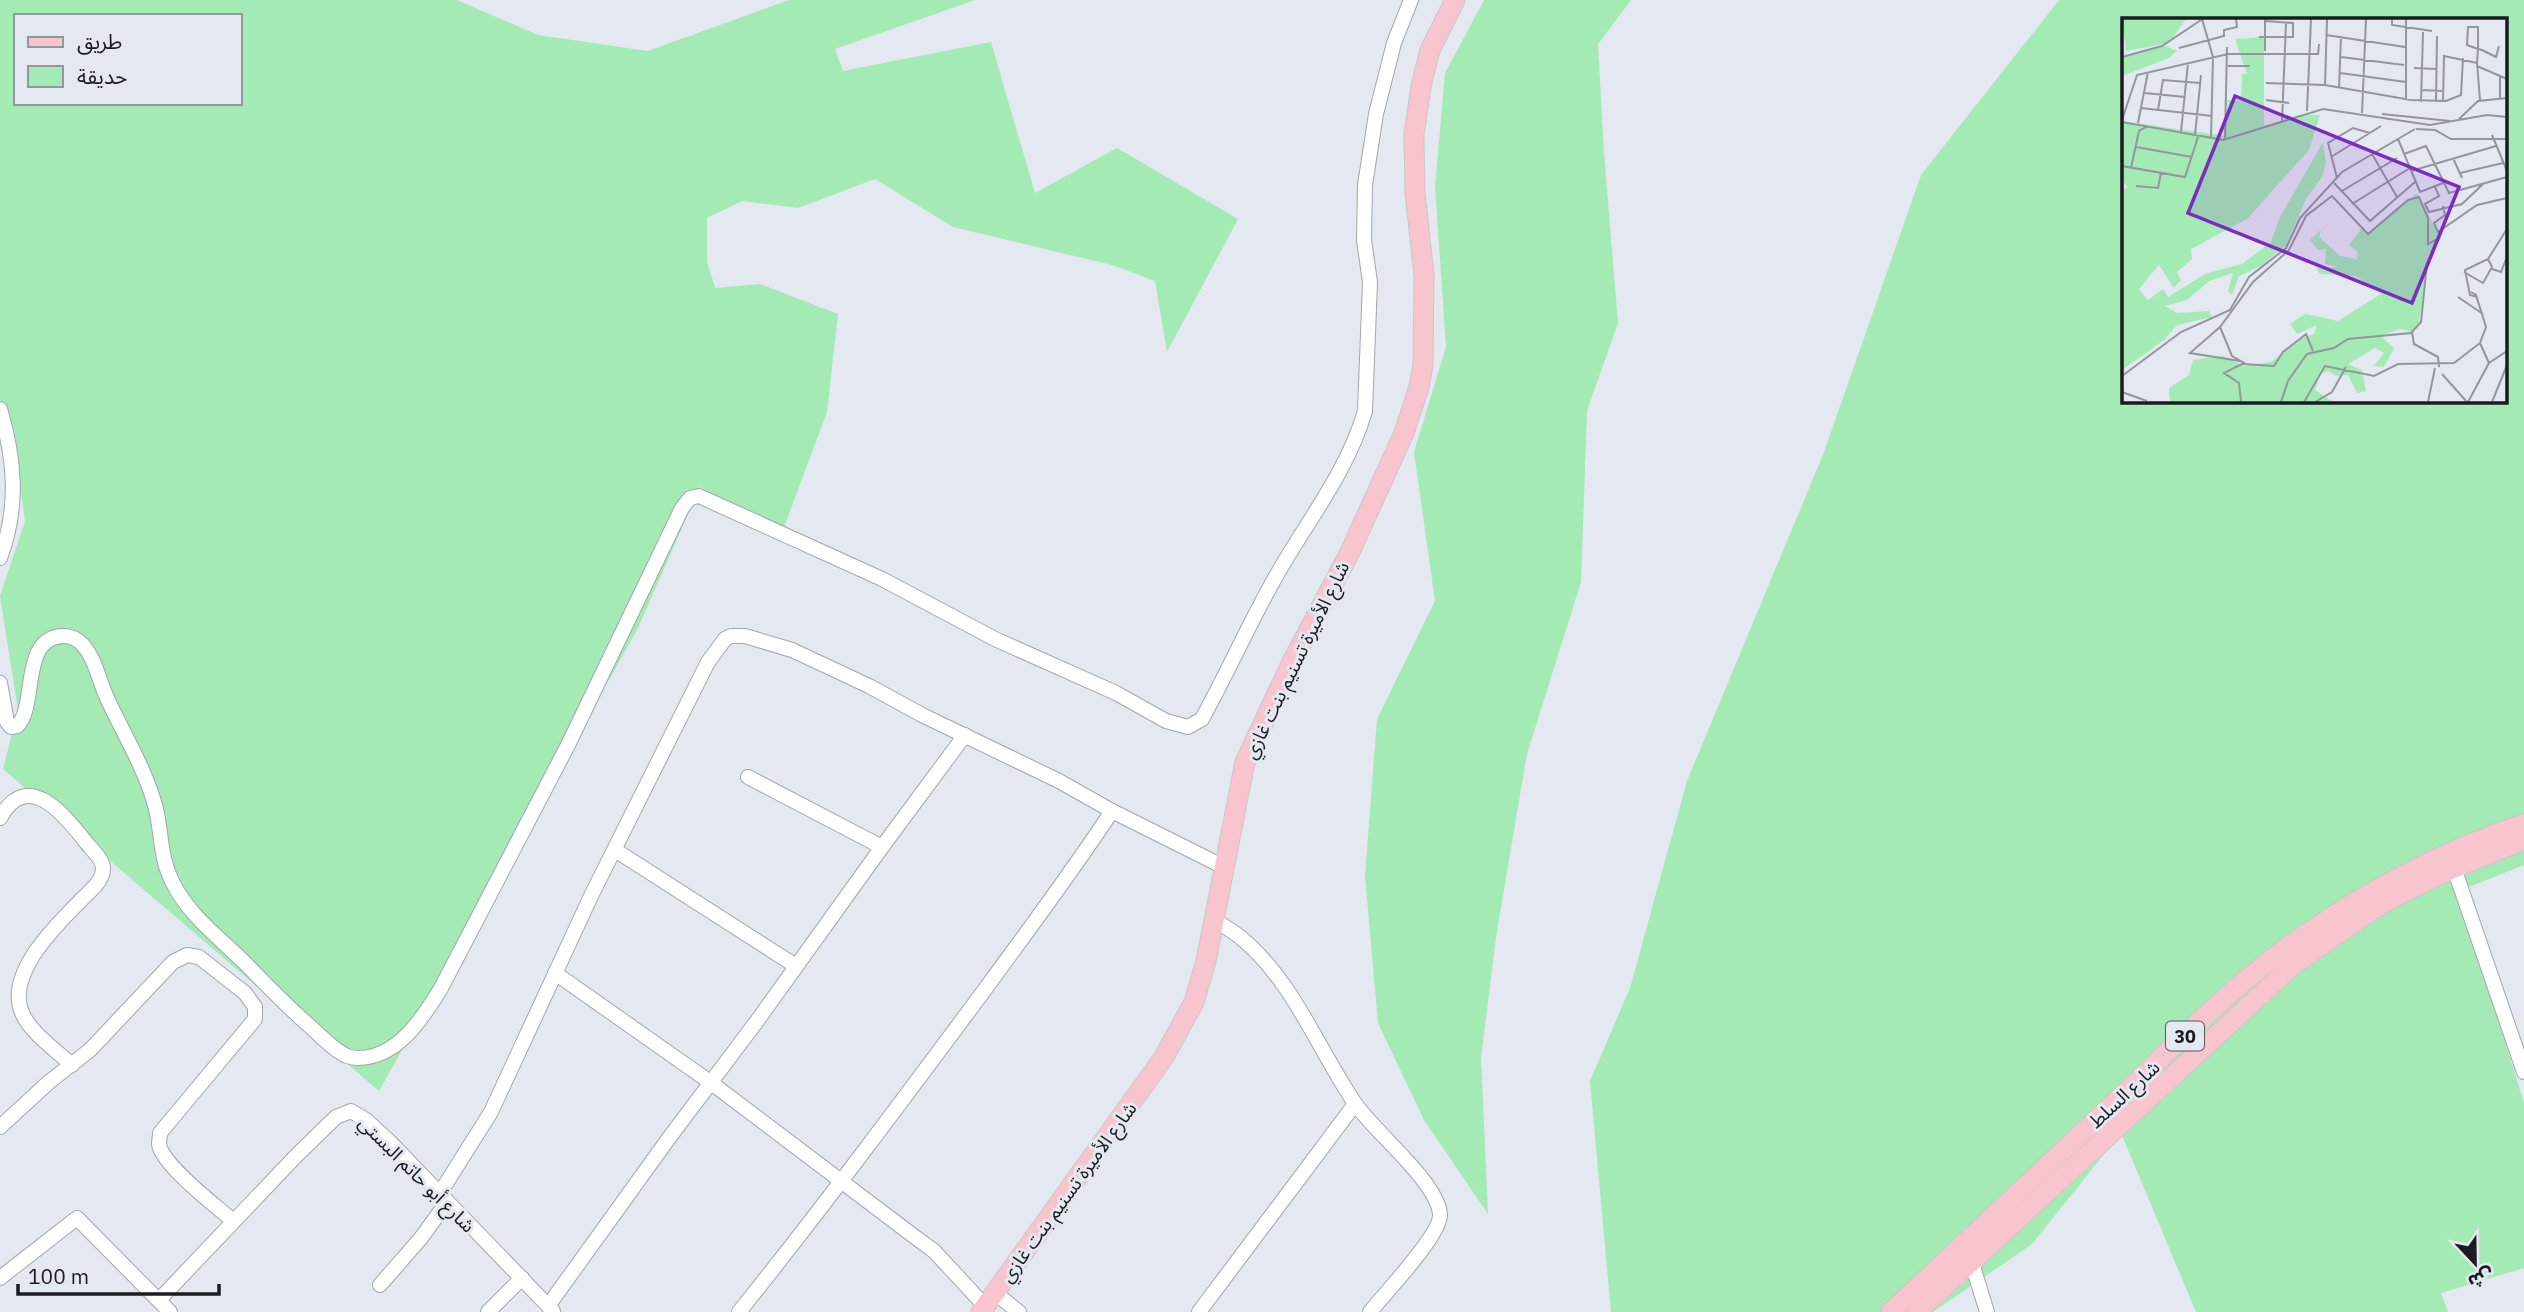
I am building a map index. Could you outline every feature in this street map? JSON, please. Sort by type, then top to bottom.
[{"type":"main road","name":"شارع الأميرة تسنيم بنت غازي","points":[[987,1304],[1164,1057],[1194,1002],[1206,961],[1242,773],[1254,739],[1350,552],[1404,433],[1423,365],[1424,275],[1415,193],[1414,135],[1420,86],[1430,50],[1455,0]]},
{"type":"main road","name":"شارع السلط","points":[[1891,1312],[2190,1032],[2283,950],[2326,920],[2404,875],[2469,845],[2524,824]]},
{"type":"main road","name":"شارع السلط","points":[[1917,1312],[2277,978],[2375,908],[2454,869],[2524,840]]},
{"type":"street","points":[[0,684],[7,722],[11,727],[17,726],[23,719],[29,681],[37,655],[44,644],[56,637],[67,636],[73,637],[83,646],[94,662],[105,694],[136,755],[150,791],[156,810],[162,857],[177,892],[274,995],[333,1047],[349,1057],[361,1058],[383,1051],[401,1041],[426,1012],[440,990],[550,780],[682,508],[690,498],[699,496],[882,579],[995,639],[1116,694],[1166,721],[1183,727],[1194,725],[1202,719],[1279,570],[1344,464],[1366,411],[1370,282],[1364,240],[1365,185],[1376,114],[1391,55],[1411,0]]},
{"type":"street","points":[[0,409],[12,456],[13,500],[11,521],[0,558]]},
{"type":"street","points":[[380,1285],[421,1238],[491,1112],[555,973],[708,662],[725,639],[731,636],[745,636],[792,650],[1059,781],[1112,811],[1224,867]]},
{"type":"street","points":[[551,1309],[710,1082],[965,735]]},
{"type":"street","points":[[748,777],[882,847]]},
{"type":"street","points":[[3,812],[21,797],[42,798],[74,828],[101,861],[103,868],[96,884],[60,920],[38,947],[20,985],[19,996],[23,1014],[34,1029],[72,1065]]},
{"type":"street","points":[[739,1312],[843,1181],[1075,868],[1112,811]]},
{"type":"street","points":[[615,850],[796,966]]},
{"type":"street","points":[[2454,869],[2524,1072]]},
{"type":"street","points":[[1213,919],[1240,937],[1279,979],[1355,1104],[1432,1192],[1440,1215],[1438,1226],[1429,1242],[1370,1312]]},
{"type":"street","points":[[0,1127],[113,1026],[162,972],[182,957],[190,954],[199,957],[245,993],[255,1007],[253,1023],[160,1133],[159,1145],[165,1158],[184,1178],[232,1220]]},
{"type":"street","points":[[555,973],[710,1082],[843,1181],[934,1251],[987,1304],[1019,1312]]},
{"type":"street","points":[[1199,1312],[1355,1104]]},
{"type":"street","name":"شارع أبو حاتم البستي","points":[[159,1300],[232,1220],[336,1117],[351,1111],[366,1120],[551,1309]]},
{"type":"street","points":[[0,1278],[77,1218],[170,1312]]},
{"type":"street","points":[[1971,1261],[1987,1312]]},
{"type":"street","points":[[488,1312],[522,1278]]},
{"type":"green space","points":[[0,0],[457,0],[538,35],[648,51],[789,0],[975,0],[835,49],[843,71],[991,42],[1035,193],[1117,148],[1238,219],[1167,352],[1155,281],[1112,265],[953,227],[875,179],[798,208],[742,201],[707,218],[707,262],[715,288],[760,284],[838,314],[827,412],[780,538],[700,487],[638,628],[379,1091],[3,769],[18,710],[0,596],[25,521],[15,450],[0,406]]},
{"type":"green space","points":[[1484,0],[1631,0],[1598,44],[1618,323],[1587,411],[1581,582],[1527,754],[1496,937],[1481,1058],[1488,1214],[1424,1120],[1378,1023],[1365,876],[1377,719],[1435,601],[1414,452],[1446,347],[1435,187],[1445,73]]},
{"type":"green space","points":[[2059,0],[2524,0],[2524,865],[2459,891],[2524,1103],[2524,1268],[2441,1293],[2448,1312],[2196,1312],[2121,1133],[2032,1244],[1933,1312],[1611,1312],[1590,1081],[1630,988],[1687,781],[1823,455],[1921,175]]}]
